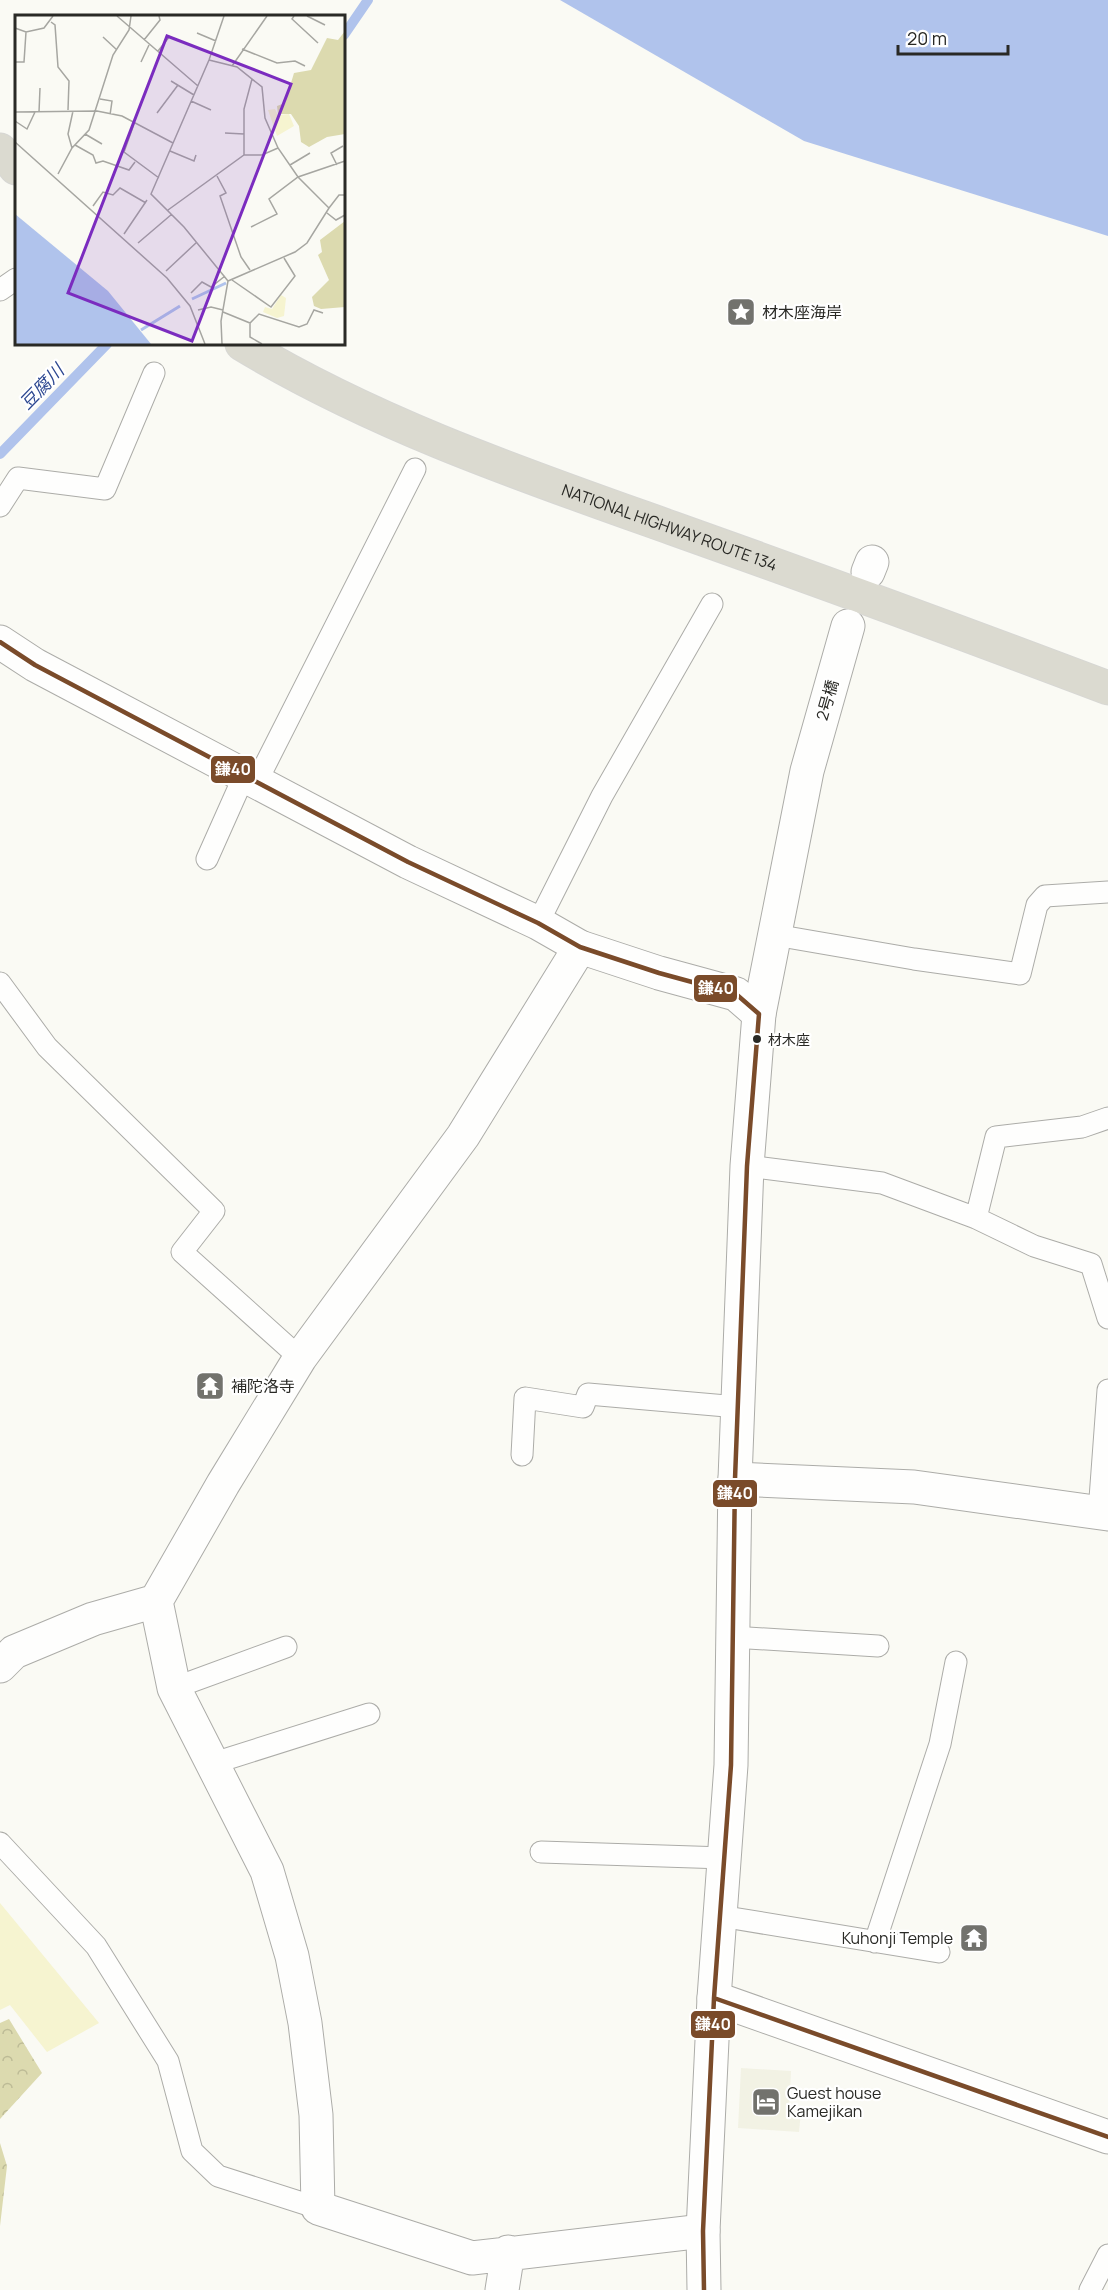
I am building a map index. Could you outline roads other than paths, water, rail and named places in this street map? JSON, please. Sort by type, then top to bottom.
[{"type":"highway","points":[[0,150],[15,167]]},
{"type":"highway","name":"NATIONAL HIGHWAY ROUTE 134","points":[[244,345],[287,370],[381,416],[548,484],[929,619],[1108,688]]},
{"type":"street","name":"2号橋","points":[[705,2290],[703,2231],[714,1998],[731,1765],[735,1479],[747,1166],[759,1014],[807,771],[848,627]]},
{"type":"street","points":[[0,642],[35,665],[250,780],[408,862],[580,947],[659,973],[736,994],[759,1014]]},
{"type":"street","points":[[580,947],[463,1137],[300,1358],[223,1484],[156,1601],[174,1688],[267,1871],[292,1956],[304,2023],[316,2115],[318,2208],[471,2258],[703,2231]]},
{"type":"street","points":[[735,1479],[914,1487],[1104,1513]]},
{"type":"street","points":[[5,1653],[93,1619],[156,1601]]},
{"type":"street","points":[[714,1998],[1108,2137]]},
{"type":"street","points":[[502,2290],[508,2252]]},
{"type":"lane","points":[[0,290],[15,280]]},
{"type":"lane","points":[[0,506],[18,478],[105,489],[153,373]]},
{"type":"lane","points":[[207,859],[415,468]]},
{"type":"lane","points":[[537,924],[602,796],[712,604]]},
{"type":"lane","points":[[775,936],[914,960],[1020,974],[1036,905],[1045,896],[1108,892]]},
{"type":"lane","points":[[0,983],[47,1047],[214,1211],[182,1252],[300,1358]]},
{"type":"lane","points":[[976,1218],[996,1137],[1082,1127],[1108,1118]]},
{"type":"lane","points":[[747,1166],[882,1183],[976,1218],[1034,1246],[1091,1264],[1108,1318]]},
{"type":"lane","points":[[1104,1513],[1108,1390]]},
{"type":"lane","points":[[522,1455],[525,1398],[583,1407],[588,1394],[738,1407]]},
{"type":"lane","points":[[732,1637],[878,1646]]},
{"type":"lane","points":[[174,1688],[286,1647]]},
{"type":"lane","points":[[875,1942],[940,1744],[956,1662]]},
{"type":"lane","points":[[214,1763],[369,1714]]},
{"type":"lane","points":[[0,1843],[96,1946],[150,2032],[168,2061],[192,2151],[218,2176],[318,2208]]},
{"type":"lane","points":[[541,1852],[724,1858]]},
{"type":"lane","points":[[720,1916],[939,1952]]},
{"type":"lane","points":[[1090,2290],[1108,2255]]},
{"type":"water","points":[[560,0],[1108,0],[1108,236],[804,141]]},
{"type":"waterway","name":"豆腐川","points":[[345,34],[368,0]]},
{"type":"waterway","name":"豆腐川","points":[[0,454],[106,345]]},
{"type":"place","name":"材木座海岸","points":[[741,312]]},
{"type":"place","name":"材木座","points":[[757,1039]]},
{"type":"place","name":"補陀洛寺","points":[[210,1386]]},
{"type":"place","name":"Kuhonji Temple","points":[[974,1938]]},
{"type":"place","name":"Guest house Kamejikan","points":[[766,2102]]}]
